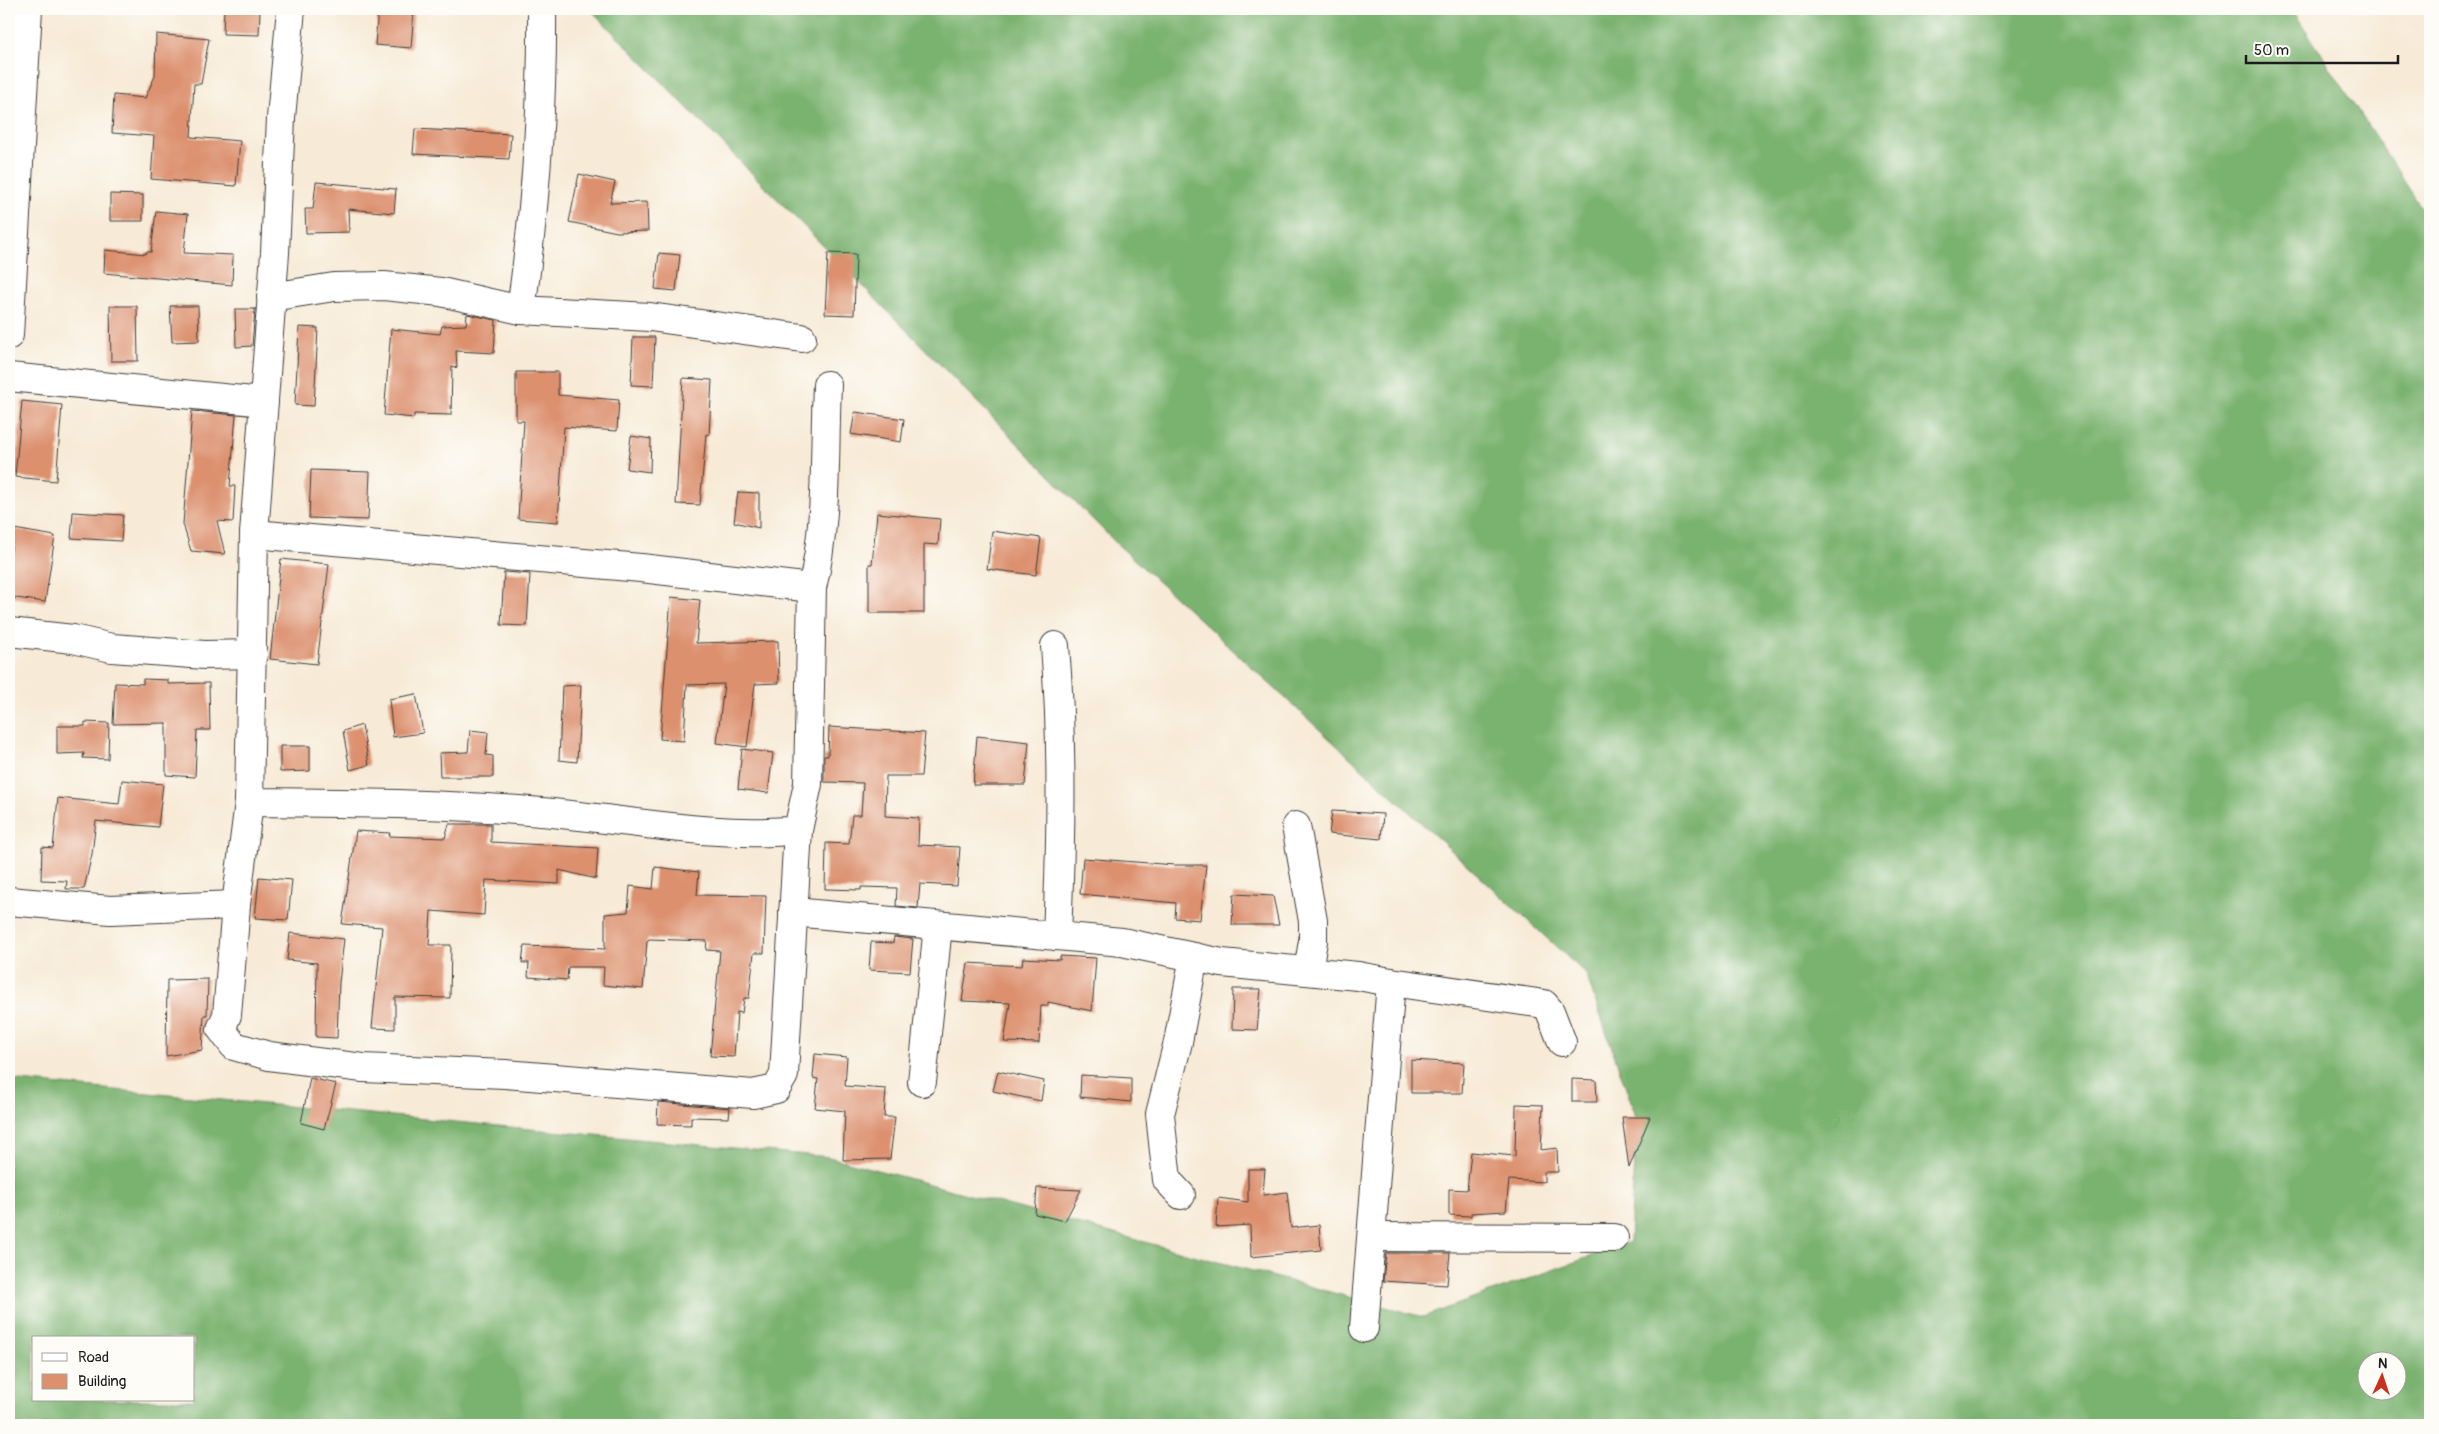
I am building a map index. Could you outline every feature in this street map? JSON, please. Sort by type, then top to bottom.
[{"type":"street","points":[[9,335],[28,9]]},
{"type":"street","points":[[291,9],[277,180],[271,297],[254,534],[250,802],[236,905],[227,1015],[221,1029],[234,1046],[269,1056],[363,1068],[504,1074],[753,1094],[776,1089],[784,1075],[798,830],[808,784],[812,588],[817,567],[823,505],[827,385]]},
{"type":"street","points":[[521,310],[534,219],[540,142],[542,9]]},
{"type":"street","points":[[271,297],[334,287],[384,286],[441,292],[521,310],[650,317],[802,338]]},
{"type":"street","points":[[9,377],[264,402]]},
{"type":"street","points":[[254,534],[641,568],[812,588]]},
{"type":"street","points":[[9,632],[73,639],[112,648],[205,655],[252,654]]},
{"type":"street","points":[[1055,646],[1060,709],[1062,797],[1059,831],[1057,936]]},
{"type":"street","points":[[250,802],[412,805],[540,812],[720,831],[778,833],[798,830]]},
{"type":"street","points":[[1296,826],[1313,921],[1313,941],[1308,971]]},
{"type":"street","points":[[9,901],[110,910],[236,905]]},
{"type":"street","points":[[793,912],[1122,942],[1222,963],[1358,976],[1544,1004],[1550,1011],[1562,1042]]},
{"type":"street","points":[[922,1082],[938,926]]},
{"type":"street","points":[[1181,1195],[1167,1180],[1160,1114],[1178,1042],[1194,957]]},
{"type":"street","points":[[1364,1328],[1391,982]]},
{"type":"street","points":[[1372,1238],[1614,1238]]},
{"type":"green space","points":[[590,9],[2292,9],[2430,221],[2430,1425],[9,1425],[9,1080],[829,1157],[1423,1317],[1630,1242],[1636,1117],[1586,974],[1114,541]]},
{"type":"building","points":[[224,9],[260,10],[259,35],[223,34]]},
{"type":"building","points":[[378,9],[414,9],[411,48],[375,45]]},
{"type":"building","points":[[156,34],[209,39],[201,84],[194,84],[191,137],[240,141],[236,186],[151,179],[154,136],[112,133],[114,95],[145,98],[155,76]]},
{"type":"building","points":[[415,129],[511,134],[509,159],[413,154]]},
{"type":"building","points":[[579,174],[615,182],[610,203],[647,202],[648,231],[617,232],[569,222]]},
{"type":"building","points":[[316,182],[396,189],[394,213],[348,209],[349,232],[306,233],[305,209],[313,209]]},
{"type":"building","points":[[110,194],[143,195],[143,221],[110,221]]},
{"type":"building","points":[[156,211],[188,214],[184,253],[233,255],[232,285],[104,273],[105,250],[146,254],[146,252],[151,252]]},
{"type":"building","points":[[659,253],[680,255],[676,291],[655,289]]},
{"type":"building","points":[[828,253],[856,254],[854,315],[825,314]]},
{"type":"building","points":[[110,306],[137,306],[138,361],[111,361]]},
{"type":"building","points":[[170,306],[198,306],[199,341],[172,342]]},
{"type":"building","points":[[235,309],[255,309],[252,346],[236,347]]},
{"type":"building","points":[[467,314],[496,320],[494,353],[456,351],[457,368],[452,366],[451,415],[414,414],[414,418],[384,415],[391,329],[440,334],[442,326],[466,325]]},
{"type":"building","points":[[299,327],[318,328],[314,406],[295,405]]},
{"type":"building","points":[[633,337],[655,337],[653,386],[631,385]]},
{"type":"building","points":[[516,372],[558,372],[558,395],[619,400],[617,431],[564,427],[558,522],[518,519],[524,421],[516,421]]},
{"type":"building","points":[[683,378],[712,380],[709,435],[706,434],[700,505],[676,504]]},
{"type":"building","points":[[22,401],[62,405],[56,481],[15,477]]},
{"type":"building","points":[[192,411],[236,415],[230,486],[235,486],[233,522],[217,521],[225,554],[191,551],[183,524]]},
{"type":"building","points":[[855,412],[904,419],[901,442],[851,434]]},
{"type":"building","points":[[631,436],[651,439],[650,472],[627,469]]},
{"type":"building","points":[[311,470],[370,472],[368,520],[309,518]]},
{"type":"building","points":[[738,492],[759,493],[759,528],[734,522]]},
{"type":"building","points":[[73,512],[123,515],[121,541],[71,538]]},
{"type":"building","points":[[877,513],[940,519],[938,545],[924,544],[924,613],[869,613],[869,564],[872,564]]},
{"type":"building","points":[[14,529],[55,536],[45,602],[9,597],[9,562]]},
{"type":"building","points":[[992,531],[1041,538],[1036,575],[987,569]]},
{"type":"building","points":[[281,559],[329,564],[317,664],[270,659]]},
{"type":"building","points":[[504,572],[530,574],[527,626],[501,625]]},
{"type":"building","points":[[671,597],[700,600],[696,643],[778,641],[779,683],[755,684],[747,747],[717,743],[724,684],[687,685],[684,741],[660,739]]},
{"type":"building","points":[[143,679],[168,680],[168,684],[209,683],[210,730],[197,730],[195,777],[166,775],[166,723],[113,724],[115,683],[143,684]]},
{"type":"building","points":[[581,685],[577,762],[559,760],[562,686]]},
{"type":"building","points":[[416,694],[423,733],[393,737],[389,699]]},
{"type":"building","points":[[85,722],[109,723],[108,759],[83,758],[84,753],[57,754],[57,726],[85,726]]},
{"type":"building","points":[[362,725],[369,765],[350,770],[343,731]]},
{"type":"building","points":[[829,727],[925,733],[921,776],[886,776],[885,816],[919,818],[918,845],[960,847],[957,886],[920,884],[918,908],[896,906],[897,888],[825,889],[826,843],[849,844],[852,815],[861,815],[863,783],[824,782],[824,756],[828,756]]},
{"type":"building","points":[[470,730],[488,732],[486,755],[493,756],[493,777],[440,777],[439,753],[468,752]]},
{"type":"building","points":[[977,736],[1029,742],[1025,785],[973,785]]},
{"type":"building","points":[[280,746],[310,746],[310,771],[280,772]]},
{"type":"building","points":[[742,749],[773,753],[768,793],[738,789]]},
{"type":"building","points":[[122,780],[163,784],[158,827],[96,821],[92,854],[84,889],[66,889],[67,881],[41,880],[42,847],[53,848],[58,798],[119,804]]},
{"type":"building","points":[[1332,811],[1383,814],[1381,839],[1329,834]]},
{"type":"building","points":[[449,824],[491,824],[491,842],[598,848],[596,879],[559,870],[559,884],[486,880],[484,915],[431,911],[429,945],[451,945],[450,998],[395,997],[395,1029],[372,1028],[382,927],[342,924],[356,831],[390,833],[389,836],[445,838]]},
{"type":"building","points":[[1083,858],[1175,865],[1206,865],[1200,920],[1175,918],[1176,903],[1080,894]]},
{"type":"building","points":[[655,867],[699,872],[697,895],[766,896],[764,953],[754,953],[749,998],[744,998],[742,1013],[737,1012],[734,1057],[710,1056],[720,951],[706,950],[707,941],[649,939],[647,941],[643,989],[603,985],[604,967],[568,967],[567,980],[528,977],[529,963],[522,963],[524,946],[605,949],[605,914],[628,912],[630,886],[653,889]]},
{"type":"building","points":[[259,877],[292,880],[288,920],[255,918]]},
{"type":"building","points":[[1234,894],[1273,896],[1279,925],[1232,925]]},
{"type":"building","points":[[290,933],[344,939],[339,983],[337,1038],[316,1037],[317,963],[287,960]]},
{"type":"building","points":[[894,937],[913,939],[910,972],[869,970],[871,942],[893,943]]},
{"type":"building","points":[[1060,956],[1096,958],[1092,1011],[1048,1002],[1048,1006],[1041,1006],[1039,1043],[1004,1042],[1010,1003],[962,1001],[968,963],[1022,966],[1023,958],[1060,960]]},
{"type":"building","points":[[208,979],[207,1015],[204,1015],[202,1050],[166,1056],[167,980]]},
{"type":"building","points":[[1233,989],[1261,989],[1257,1030],[1232,1029]]},
{"type":"building","points":[[815,1054],[847,1057],[845,1086],[886,1089],[884,1117],[895,1117],[890,1159],[843,1160],[845,1111],[815,1108],[818,1079],[813,1078]]},
{"type":"building","points":[[1411,1060],[1464,1063],[1462,1093],[1411,1093]]},
{"type":"building","points":[[998,1071],[1044,1081],[1041,1101],[993,1091]]},
{"type":"building","points":[[1081,1075],[1131,1078],[1131,1102],[1080,1097]]},
{"type":"building","points":[[310,1078],[336,1084],[324,1129],[301,1123]]},
{"type":"building","points":[[1572,1079],[1596,1080],[1597,1102],[1572,1102]]},
{"type":"building","points":[[658,1102],[730,1108],[729,1118],[691,1117],[691,1125],[657,1124]]},
{"type":"building","points":[[1516,1104],[1543,1105],[1541,1150],[1557,1148],[1558,1172],[1544,1172],[1544,1182],[1509,1180],[1506,1211],[1471,1213],[1471,1216],[1449,1215],[1449,1189],[1467,1190],[1471,1152],[1515,1156]]},
{"type":"building","points":[[1622,1117],[1650,1117],[1629,1168]]},
{"type":"building","points":[[1248,1169],[1265,1169],[1263,1195],[1287,1192],[1291,1228],[1319,1225],[1321,1250],[1251,1257],[1250,1225],[1216,1227],[1218,1198],[1248,1202]]},
{"type":"building","points":[[1037,1188],[1081,1190],[1065,1221],[1035,1214]]},
{"type":"building","points":[[1386,1253],[1450,1253],[1447,1285],[1383,1281]]}]
